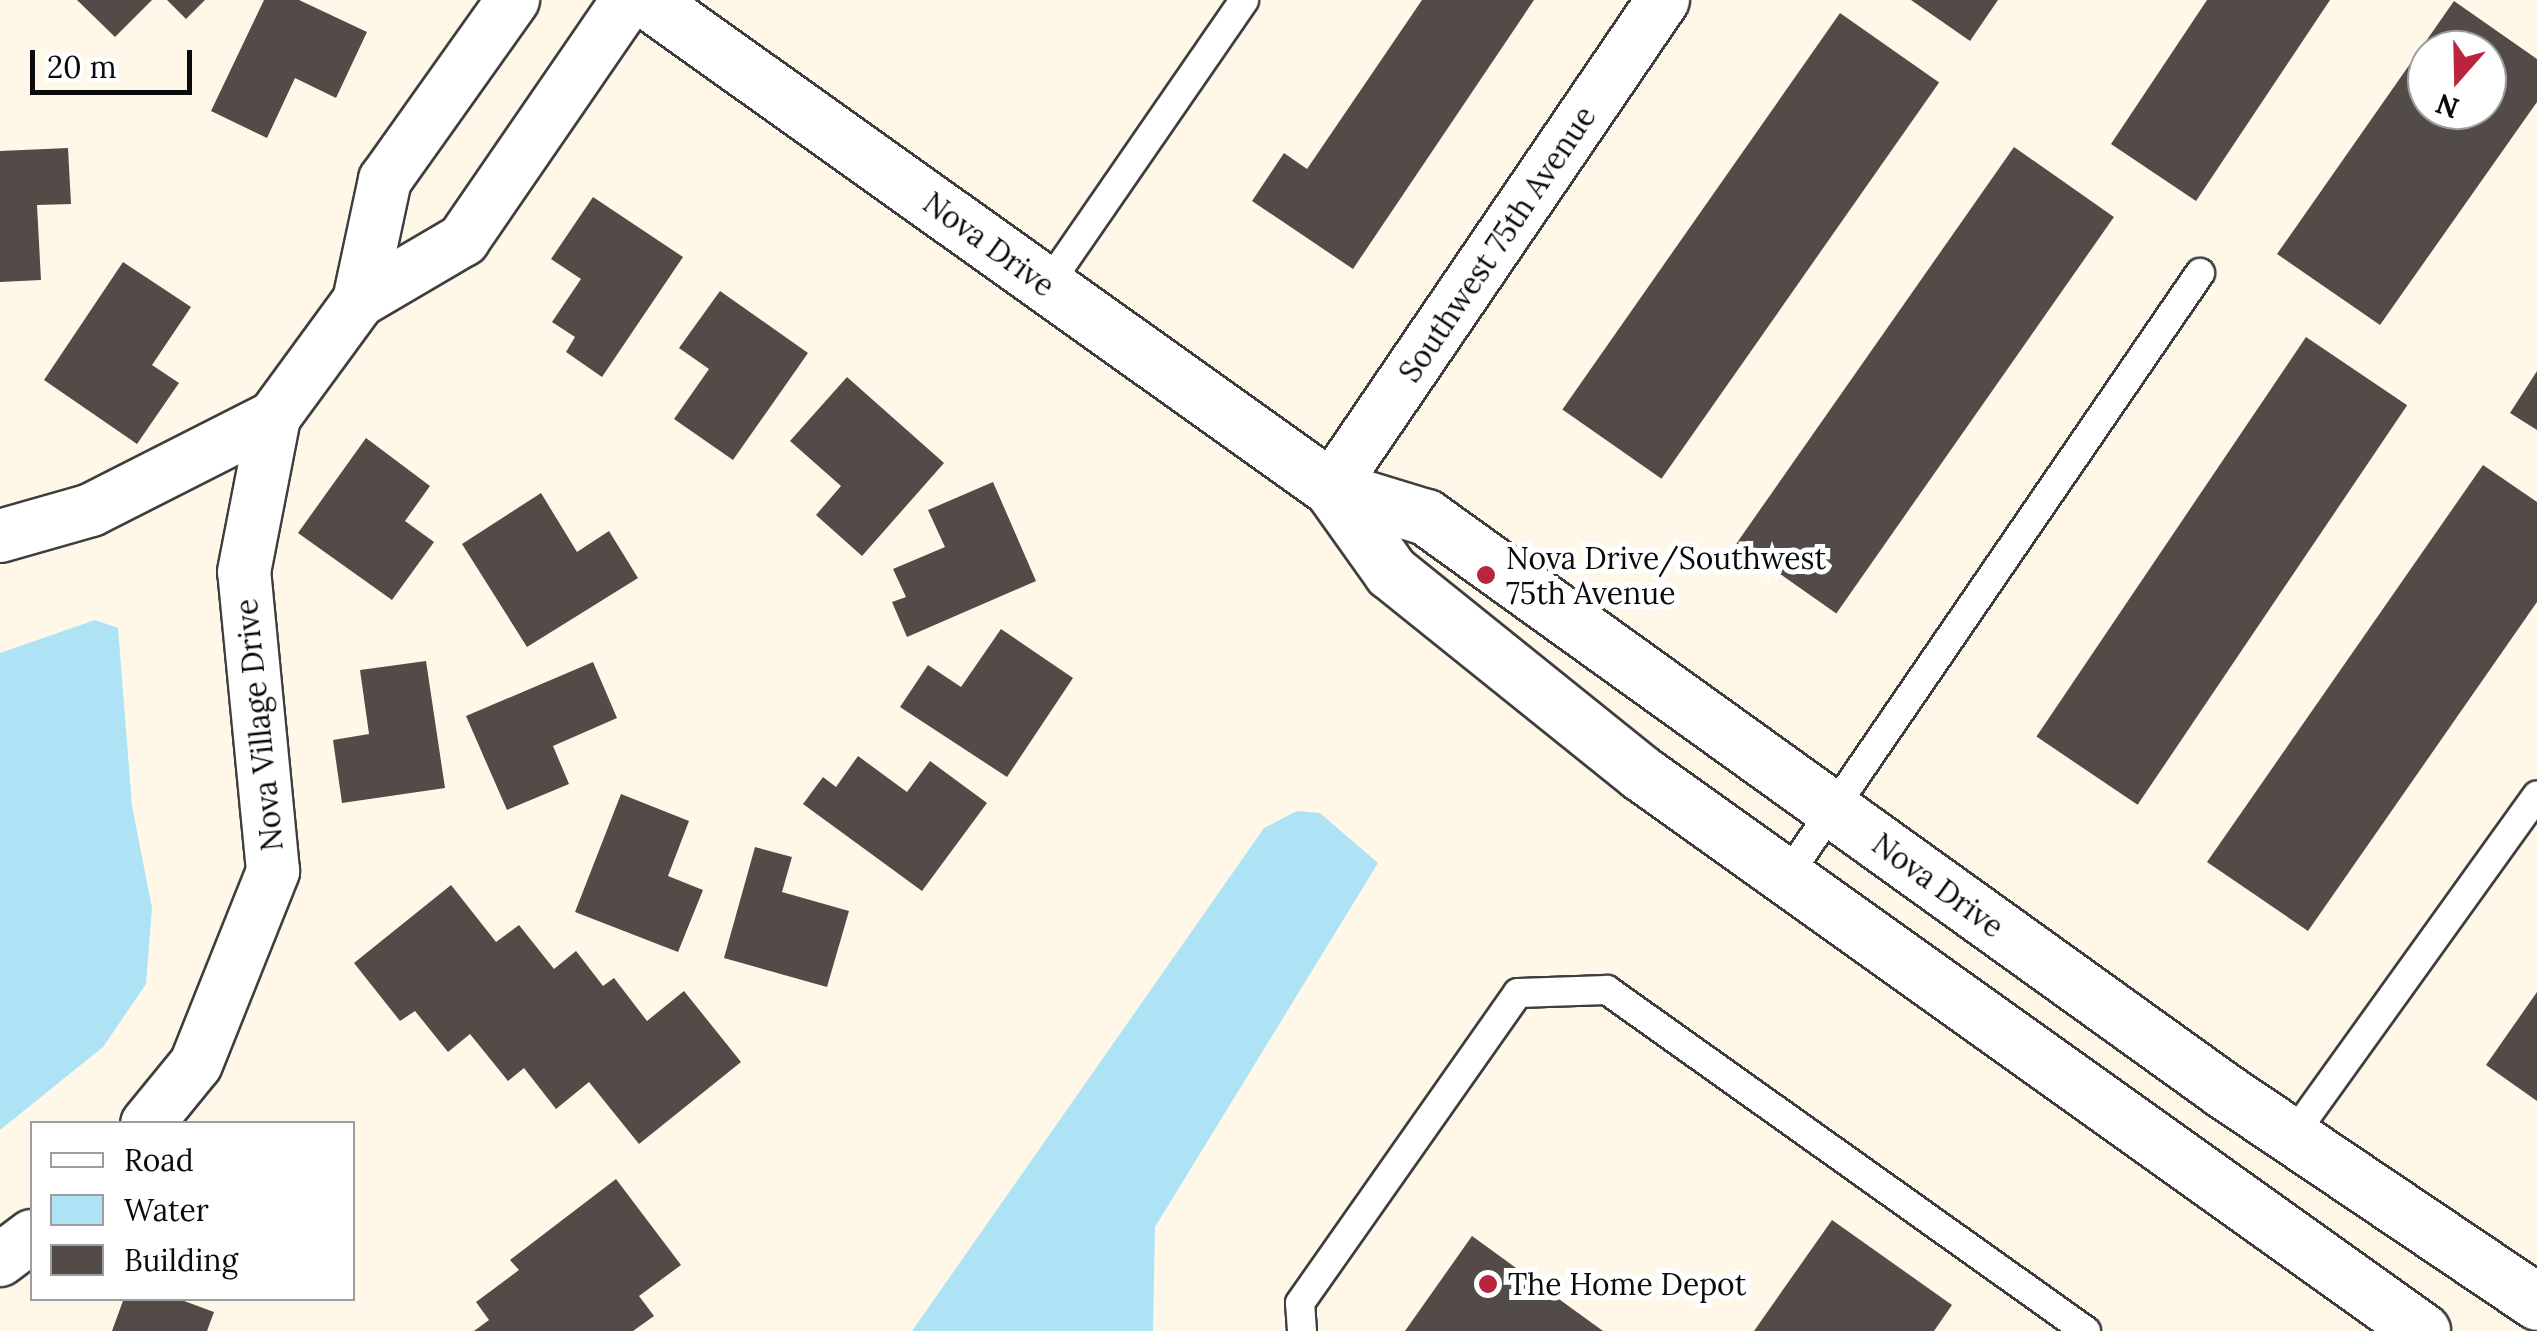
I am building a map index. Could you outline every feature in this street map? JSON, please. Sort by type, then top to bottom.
[{"type":"street","name":"Nova Village Drive","points":[[359,302],[385,180],[513,0]]},
{"type":"street","name":"Nova Village Drive","points":[[149,1121],[196,1064],[274,872],[244,572],[274,418],[359,302],[463,240],[628,0]]},
{"type":"street","name":"Nova Drive","points":[[647,0],[1331,488],[1426,518],[2293,1135],[2537,1302]]},
{"type":"street","name":"Southwest 75th Avenue","points":[[1331,488],[1663,0]]},
{"type":"street","name":"Nova Village Drive","points":[[0,536],[91,510],[274,418]]},
{"type":"street","name":"Nova Drive","points":[[1331,488],[1391,572],[1641,773],[2422,1331]]},
{"type":"street","points":[[2249,1204],[2293,1135]]},
{"type":"street","points":[[0,1260],[30,1238]]},
{"type":"lane","points":[[1047,286],[1244,0]]},
{"type":"lane","points":[[1786,876],[2200,273]]},
{"type":"lane","points":[[2293,1135],[2537,795]]},
{"type":"lane","points":[[1302,1331],[1300,1303],[1518,993],[1607,990],[2086,1331]]},
{"type":"lane","points":[[2333,1266],[2372,1331]]},
{"type":"water","points":[[95,620],[118,628],[132,806],[152,908],[146,984],[103,1047],[0,1130],[0,653]]},
{"type":"water","points":[[1297,811],[1320,813],[1378,863],[1155,1227],[1153,1331],[912,1331],[1264,828]]},
{"type":"building","points":[[77,0],[152,0],[115,37]]},
{"type":"building","points":[[167,0],[205,0],[186,19]]},
{"type":"building","points":[[264,0],[299,0],[367,32],[336,98],[295,78],[267,138],[211,111]]},
{"type":"building","points":[[1422,0],[1534,0],[1353,269],[1252,201],[1284,153],[1307,169]]},
{"type":"building","points":[[1911,0],[1998,0],[1970,41]]},
{"type":"building","points":[[2207,0],[2330,0],[2196,201],[2111,144]]},
{"type":"building","points":[[2454,1],[2496,30],[2434,30]]},
{"type":"building","points":[[1840,13],[1939,82],[1662,479],[1562,409]]},
{"type":"building","points":[[2507,38],[2537,59],[2537,102],[2380,325],[2277,254],[2407,68],[2407,130],[2507,130]]},
{"type":"building","points":[[2014,147],[2114,217],[1836,613],[1736,543]]},
{"type":"building","points":[[68,148],[71,204],[37,205],[41,280],[0,282],[0,151]]},
{"type":"building","points":[[593,197],[683,257],[602,377],[566,352],[575,337],[552,322],[581,279],[551,259]]},
{"type":"building","points":[[123,262],[191,307],[152,365],[179,383],[137,444],[44,380]]},
{"type":"building","points":[[720,291],[808,353],[733,460],[674,419],[709,369],[679,348]]},
{"type":"building","points":[[2306,337],[2407,405],[2138,805],[2036,737]]},
{"type":"building","points":[[2537,371],[2537,430],[2510,413]]},
{"type":"building","points":[[847,377],[944,463],[862,556],[816,515],[841,486],[790,441]]},
{"type":"building","points":[[366,438],[430,486],[405,521],[434,542],[392,600],[298,533]]},
{"type":"building","points":[[2483,465],[2537,502],[2537,602],[2308,931],[2207,862]]},
{"type":"building","points":[[993,482],[1036,581],[907,637],[892,602],[906,597],[893,569],[945,547],[928,510]]},
{"type":"building","points":[[541,493],[577,552],[609,531],[638,578],[527,647],[462,544]]},
{"type":"building","points":[[1001,629],[1073,678],[1007,777],[900,707],[928,665],[961,687]]},
{"type":"building","points":[[426,661],[445,788],[342,803],[333,740],[369,734],[360,670]]},
{"type":"building","points":[[593,662],[617,718],[553,746],[569,784],[507,810],[466,716]]},
{"type":"building","points":[[858,756],[907,792],[930,761],[987,803],[922,891],[803,804],[823,777],[836,787]]},
{"type":"building","points":[[621,794],[689,821],[668,876],[703,890],[678,952],[575,912]]},
{"type":"building","points":[[755,847],[792,857],[782,892],[849,911],[827,987],[724,958]]},
{"type":"building","points":[[451,885],[496,942],[519,925],[554,969],[576,951],[603,986],[614,978],[647,1021],[684,991],[741,1062],[639,1144],[589,1082],[556,1109],[524,1068],[508,1081],[470,1034],[448,1052],[415,1011],[400,1021],[354,963]]},
{"type":"building","points":[[2537,992],[2537,1101],[2486,1065]]},
{"type":"building","points":[[616,1179],[681,1265],[639,1296],[654,1316],[633,1331],[474,1331],[489,1320],[476,1302],[519,1270],[510,1260]]},
{"type":"building","points":[[1832,1220],[1952,1305],[1934,1331],[1754,1331]]},
{"type":"building","name":"The Home Depot","points":[[1472,1236],[1603,1331],[1405,1331]]},
{"type":"building","points":[[123,1301],[184,1301],[214,1312],[207,1331],[112,1331]]},
{"type":"place","name":"Nova Drive/Southwest 75th Avenue","points":[[1486,575]]},
{"type":"place","name":"The Home Depot","points":[[1488,1284]]}]
